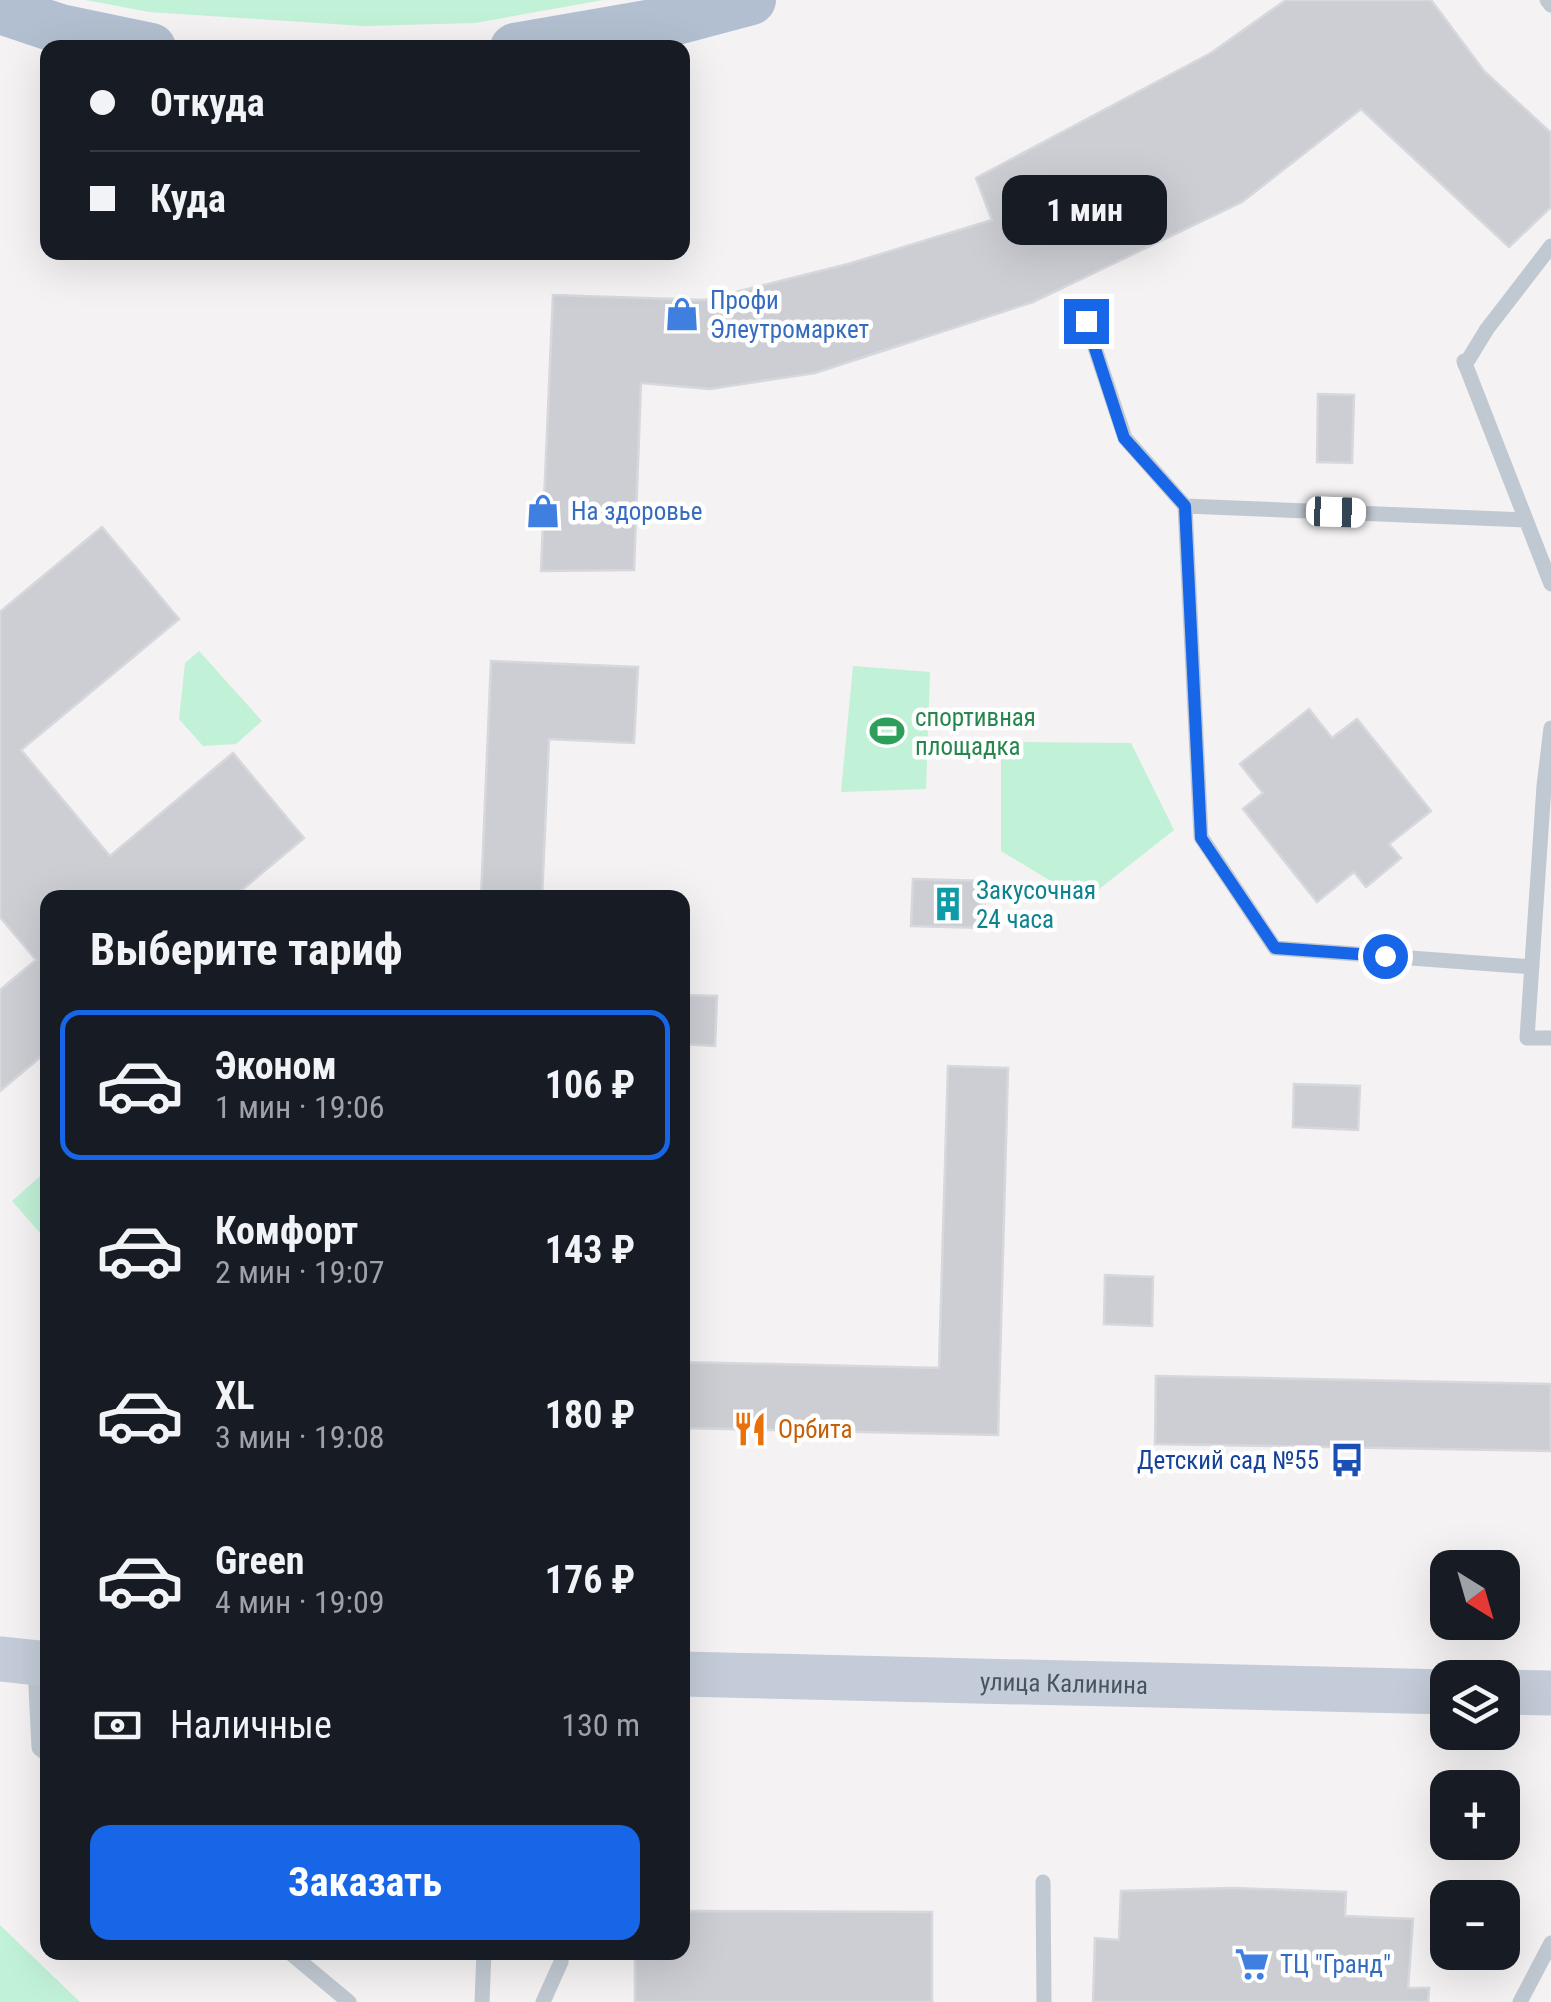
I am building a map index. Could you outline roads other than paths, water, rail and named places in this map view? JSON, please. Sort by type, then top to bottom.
[{"type":"main road","points":[[561,40],[676,20],[751,0]]},
{"type":"main road","points":[[0,10],[113,40]]},
{"type":"main road","name":"улица Калинина","points":[[690,1674],[1430,1692]]},
{"type":"main road","points":[[1520,1692],[1551,1693]]},
{"type":"lane","points":[[1551,246],[1487,330],[1465,364],[1464,361],[1526,520],[1551,584]]},
{"type":"lane","points":[[1086,321],[1124,438],[1185,506],[1201,838],[1275,948],[1532,967]]},
{"type":"lane","points":[[1185,506],[1526,520]]},
{"type":"lane","points":[[1551,728],[1527,1038],[1551,1038]]},
{"type":"lane","points":[[28,1662],[40,1749]]},
{"type":"lane","points":[[1043,1882],[1044,2002]]},
{"type":"lane","points":[[1520,2002],[1551,1944]]},
{"type":"lane","points":[[298,1960],[349,2002]]},
{"type":"lane","points":[[482,2002],[484,1960]]},
{"type":"lane","points":[[544,2002],[562,1960]]},
{"type":"place","name":"Профи Элеутромаркет","points":[[682,314]]},
{"type":"place","name":"На здоровье","points":[[543,511]]},
{"type":"place","name":"спортивная площадка","points":[[887,731]]},
{"type":"place","name":"Закусочная 24 часа","points":[[948,904]]},
{"type":"place","name":"Орбита","points":[[750,1429]]},
{"type":"place","name":"Детский сад №55","points":[[1347,1460]]},
{"type":"place","name":"ТЦ \"Гранд\"","points":[[1252,1964]]}]
